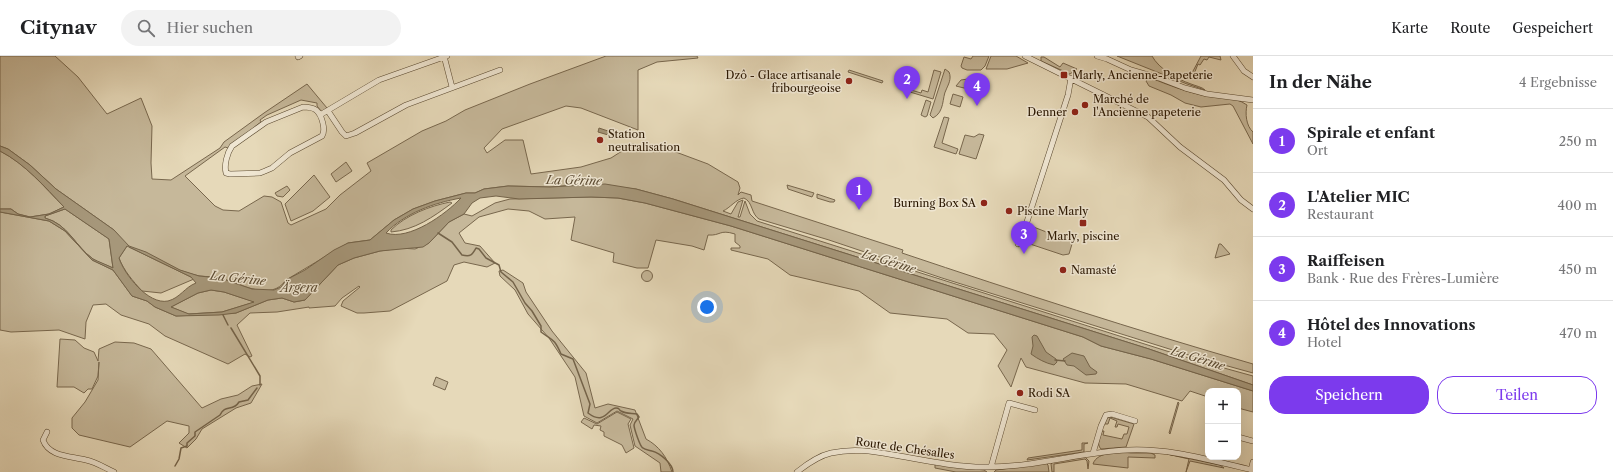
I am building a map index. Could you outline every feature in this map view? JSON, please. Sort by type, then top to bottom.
[{"type":"street","points":[[320,116],[379,80],[445,56],[452,87]]},
{"type":"street","points":[[1025,56],[1127,106],[1150,119],[1180,147],[1224,180],[1241,200],[1253,209]]},
{"type":"street","points":[[1097,56],[1108,59],[1131,70],[1159,78],[1185,88],[1207,94],[1253,100]]},
{"type":"street","points":[[1233,56],[1244,71],[1253,77]]},
{"type":"street","points":[[328,111],[346,136],[355,133],[367,125],[406,105],[500,70]]},
{"type":"street","points":[[1018,244],[1023,234],[1068,95],[1071,78]]},
{"type":"street","points":[[303,107],[315,109],[320,116],[324,132],[322,136],[290,153],[272,168],[260,173],[226,173],[225,167],[228,151],[232,146],[260,125],[303,107]]},
{"type":"street","points":[[992,467],[1009,403],[1035,410]]},
{"type":"street","points":[[1093,453],[1106,415],[1112,414],[1135,421]]},
{"type":"street","points":[[47,432],[43,440],[51,450],[61,455],[87,460],[114,472]]},
{"type":"street","points":[[1241,438],[1253,441]]},
{"type":"street","name":"Route de Chésalles","points":[[797,472],[811,462],[825,455],[845,450],[858,450],[965,466],[992,467],[1016,465],[1093,453],[1130,450],[1176,452],[1252,470],[1253,462]]},
{"type":"shaded area","points":[[0,56],[55,56],[78,77],[107,114],[141,98],[152,126],[152,179],[171,180],[220,148],[224,142],[307,84],[327,108],[322,112],[317,106],[317,103],[301,100],[267,115],[260,120],[261,122],[228,148],[225,147],[185,176],[215,206],[223,210],[239,211],[264,196],[272,197],[281,202],[288,223],[291,225],[326,209],[340,195],[371,171],[367,163],[422,131],[446,121],[465,110],[606,56],[697,56],[698,58],[657,62],[638,70],[638,130],[581,108],[566,106],[502,129],[484,148],[487,153],[505,140],[523,140],[531,174],[581,167],[611,158],[633,144],[652,151],[665,148],[708,164],[738,182],[740,188],[738,195],[741,192],[751,195],[752,201],[903,250],[902,253],[1033,296],[1253,364],[1253,373],[1195,357],[759,219],[756,217],[749,202],[744,198],[738,200],[723,211],[731,214],[738,202],[743,200],[738,217],[740,217],[745,201],[750,214],[757,221],[1195,360],[1253,376],[1253,385],[1149,349],[673,199],[636,189],[584,184],[550,187],[508,186],[484,189],[475,193],[466,193],[435,201],[413,209],[394,220],[370,240],[348,243],[272,290],[255,290],[219,277],[192,274],[179,270],[129,247],[194,279],[161,293],[142,291],[129,276],[121,263],[119,258],[127,246],[114,230],[56,189],[30,165],[8,149],[0,146]]},
{"type":"shaded area","points":[[973,56],[989,56],[985,66],[981,70],[967,70],[962,68],[961,66],[964,57],[971,59]]},
{"type":"shaded area","points":[[991,56],[1016,56],[1028,63],[1007,69],[986,69]]},
{"type":"shaded area","points":[[1117,56],[1152,56],[1159,65],[1169,73],[1205,90],[1187,84]]},
{"type":"shaded area","points":[[1201,56],[1220,56],[1221,60],[1209,57],[1207,60],[1204,59],[1200,65],[1198,64],[1194,74],[1192,73]]},
{"type":"shaded area","points":[[1041,57],[1044,57],[1060,67],[1063,63],[1077,69],[1070,74],[1041,61]]},
{"type":"shaded area","points":[[945,69],[949,72],[949,82],[940,112],[933,118],[930,115]]},
{"type":"shaded area","points":[[849,70],[883,81],[882,83],[848,72]]},
{"type":"shaded area","points":[[934,70],[941,72],[933,99],[910,92],[911,90],[921,93],[922,90],[928,92]]},
{"type":"shaded area","points":[[1151,78],[1189,92],[1236,100],[1247,105],[1247,119],[1253,132],[1253,144],[1233,106],[1230,104],[1201,107],[1185,103],[1171,95],[1149,86],[1146,81]]},
{"type":"shaded area","points":[[961,80],[974,80],[975,82],[973,87],[964,88],[956,86]]},
{"type":"shaded area","points":[[953,94],[963,97],[960,107],[950,104]]},
{"type":"shaded area","points":[[926,100],[931,102],[927,116],[925,117],[921,115]]},
{"type":"shaded area","points":[[944,117],[949,118],[942,143],[958,149],[956,154],[934,147]]},
{"type":"shaded area","points":[[979,134],[984,135],[976,159],[959,154],[965,135],[974,137]]},
{"type":"shaded area","points":[[0,151],[18,162],[26,169],[64,207],[49,214],[30,217],[18,214],[11,209],[0,209]]},
{"type":"shaded area","points":[[346,162],[352,171],[336,182],[331,174]]},
{"type":"shaded area","points":[[314,175],[330,197],[313,211],[291,221],[285,204]]},
{"type":"shaded area","points":[[787,185],[814,193],[812,197],[788,189]]},
{"type":"shaded area","points":[[287,186],[290,190],[283,197],[277,196],[275,193]]},
{"type":"shaded area","points":[[817,194],[835,200],[834,202],[830,202],[817,198]]},
{"type":"shaded area","points":[[591,197],[618,198],[645,203],[731,226],[1083,337],[1101,346],[1151,359],[1253,391],[1253,412],[1241,409],[1241,388],[1205,388],[1205,396],[1190,391],[1182,401],[1126,384],[1085,383],[1026,367],[1021,358],[1011,387],[998,366],[1007,350],[994,334],[968,333],[947,319],[890,313],[859,291],[790,275],[768,259],[731,250],[731,248],[740,248],[740,246],[735,242],[735,234],[723,232],[715,235],[708,235],[704,250],[692,246],[656,240],[648,268],[637,268],[613,262],[614,253],[571,240],[575,217],[545,219],[529,211],[508,209],[479,217],[459,233],[465,243],[480,246],[495,263],[487,267],[464,262],[454,265],[447,281],[390,311],[357,313],[341,306],[343,301],[360,287],[359,286],[342,298],[335,306],[309,307],[277,312],[250,313],[237,325],[252,356],[250,357],[245,354],[228,364],[165,336],[149,324],[121,315],[106,304],[93,305],[86,322],[85,339],[59,330],[11,332],[0,330],[0,212],[49,221],[65,231],[92,260],[113,270],[132,296],[147,301],[155,307],[176,316],[236,313],[268,300],[282,298],[294,302],[305,300],[338,265],[354,258],[380,251],[400,248],[415,249],[429,243],[449,222],[464,214],[472,216],[495,203],[510,199]]},
{"type":"shaded area","points":[[450,202],[452,203],[416,226],[391,232],[391,230],[397,225],[411,216],[434,206]]},
{"type":"shaded area","points":[[65,209],[109,239],[113,268],[93,259],[66,230],[53,221],[45,218],[45,216]]},
{"type":"shaded area","points":[[1031,226],[1054,235],[1075,234],[1069,254],[1063,255],[1027,243],[1024,237],[1028,227]]},
{"type":"shaded area","points":[[1219,244],[1221,244],[1230,254],[1215,258]]},
{"type":"shaded area","points":[[503,270],[523,283],[526,292],[552,331],[586,373],[595,408],[608,404],[635,410],[646,439],[662,452],[672,472],[661,472],[660,463],[635,446],[630,425],[633,419],[617,411],[597,423],[584,416],[575,377],[549,338],[528,314],[515,290],[500,276],[499,271]]},
{"type":"shaded area","points":[[645,271],[649,271],[651,272],[651,280],[645,281],[642,278],[642,274]]},
{"type":"shaded area","points":[[211,290],[224,292],[255,302],[222,312],[188,314],[171,307],[198,293]]},
{"type":"shaded area","points":[[60,339],[75,340],[84,348],[94,352],[98,361],[99,349],[115,342],[134,343],[151,349],[202,408],[221,399],[238,395],[252,386],[262,384],[251,403],[236,408],[202,429],[196,439],[187,448],[179,443],[189,433],[189,426],[167,421],[130,447],[79,435],[72,428],[72,418],[85,402],[98,380],[99,362],[98,376],[92,389],[88,389],[84,393],[74,387],[57,387]]},
{"type":"shaded area","points":[[436,377],[448,382],[445,390],[433,385]]},
{"type":"shaded area","points":[[1178,402],[1179,403],[1170,434],[1169,433]]},
{"type":"shaded area","points":[[617,412],[631,419],[628,424],[634,448],[626,453],[622,445],[604,436],[604,432],[600,430],[601,426],[594,425],[592,429],[581,422],[584,418],[597,424]]},
{"type":"shaded area","points":[[1110,417],[1134,424],[1126,447],[1101,449],[1099,440],[1102,431],[1104,431],[1103,435],[1122,439],[1124,434],[1127,434],[1129,427],[1118,424],[1117,427],[1115,427],[1117,421],[1110,418],[1108,424],[1104,424],[1107,418]]},
{"type":"shaded area","points":[[1082,443],[1088,443],[1084,444],[1084,452],[1027,460],[1028,458],[1082,450]]},
{"type":"shaded area","points":[[1110,453],[1151,453],[1155,455],[1155,458],[1128,457],[1128,468],[1093,464],[1099,457]]},
{"type":"shaded area","points":[[1167,454],[1220,465],[1224,468],[1190,461],[1186,472],[1189,459]]},
{"type":"shaded area","points":[[1085,457],[1089,461],[1088,469],[1087,461],[1085,459],[1054,464],[1054,472],[1052,472],[1051,464],[1053,462]]},
{"type":"shaded area","points":[[1046,463],[1048,465],[1049,472],[994,472],[996,470]]},
{"type":"shaded area","points":[[935,464],[984,470],[987,472],[956,472],[935,468]]},
{"type":"water","points":[[599,128],[617,134],[615,137],[598,132]]},
{"type":"water","name":"Ärgera","points":[[0,146],[8,149],[30,165],[56,189],[114,230],[129,246],[146,252],[180,270],[199,276],[220,278],[252,289],[274,290],[281,287],[286,280],[305,270],[334,250],[348,243],[370,240],[394,220],[413,209],[435,201],[466,193],[475,193],[484,189],[508,186],[550,187],[605,184],[636,189],[673,199],[1149,349],[1253,385],[1253,391],[1151,359],[1101,346],[1083,337],[731,226],[645,203],[618,198],[591,197],[519,199],[496,196],[480,198],[472,203],[464,214],[449,222],[429,243],[423,247],[380,251],[354,258],[338,265],[305,300],[294,302],[282,298],[268,300],[236,313],[176,316],[155,307],[147,301],[132,296],[113,270],[92,260],[65,231],[49,221],[0,212],[0,209],[11,209],[18,214],[30,217],[49,214],[64,207],[18,162],[0,151]],"holes":[[[461,198],[437,218],[416,230],[405,233],[386,233],[411,214],[430,206]],[[65,209],[109,239],[113,268],[93,259],[81,248],[66,230],[60,225],[45,218],[45,216]],[[127,246],[191,277],[196,283],[172,300],[160,301],[145,293],[131,280],[119,258]],[[211,290],[224,292],[254,302],[222,312],[189,314],[171,307],[198,293]]]},
{"type":"water","points":[[1034,335],[1037,336],[1046,352],[1056,359],[1057,362],[1054,365],[1042,361],[1031,354],[1033,346],[1032,337]]},
{"type":"water","points":[[1072,353],[1084,356],[1090,367],[1097,372],[1096,374],[1086,375],[1074,366],[1067,365],[1063,359]]},
{"type":"waterway","points":[[438,233],[452,242],[462,255],[471,255],[476,248],[479,249],[486,258],[499,265],[501,272],[513,282],[525,303],[532,311],[541,326],[541,332],[555,342],[561,354],[573,359],[590,404],[588,413],[598,418],[602,417],[613,409],[619,408],[625,413],[637,414],[639,417],[634,425],[637,437],[642,447],[662,456],[671,466],[673,472]]},
{"type":"waterway","points":[[223,315],[228,325]]},
{"type":"waterway","points":[[231,328],[260,376],[260,385]]},
{"type":"waterway","points":[[1055,360],[1065,361]]},
{"type":"waterway","points":[[175,466],[179,459],[181,448],[187,446],[187,443],[195,436],[195,432],[220,415],[224,410],[234,407],[239,402],[248,400],[257,388]]},
{"type":"place","name":"Marly, Ancienne-Papeterie","points":[[1064,75]]},
{"type":"place","name":"Dzô - Glace artisanale fribourgeoise","points":[[849,81]]},
{"type":"place","name":"L'Atelier MIC","points":[[907,99]]},
{"type":"place","name":"Marché de l'Ancienne papeterie","points":[[1085,105]]},
{"type":"place","name":"Hôtel des Innovations","points":[[977,106]]},
{"type":"place","name":"Denner","points":[[1075,112]]},
{"type":"place","name":"Station neutralisation","points":[[600,140]]},
{"type":"place","name":"Burning Box SA","points":[[984,203]]},
{"type":"place","name":"Spirale et enfant","points":[[859,210]]},
{"type":"place","name":"Piscine Marly","points":[[1009,211]]},
{"type":"place","name":"Marly, piscine","points":[[1083,223]]},
{"type":"place","name":"Raiffeisen","points":[[1024,254]]},
{"type":"place","name":"Namasté","points":[[1063,270]]},
{"type":"place","name":"Rodi SA","points":[[1020,393]]},
{"type":"water label","name":"La Gérine","points":[[574,180]]},
{"type":"water label","name":"La Gérine","points":[[889,261]]},
{"type":"water label","name":"La Gérine","points":[[238,278]]},
{"type":"water label","name":"La Gérine","points":[[1198,358]]}]
